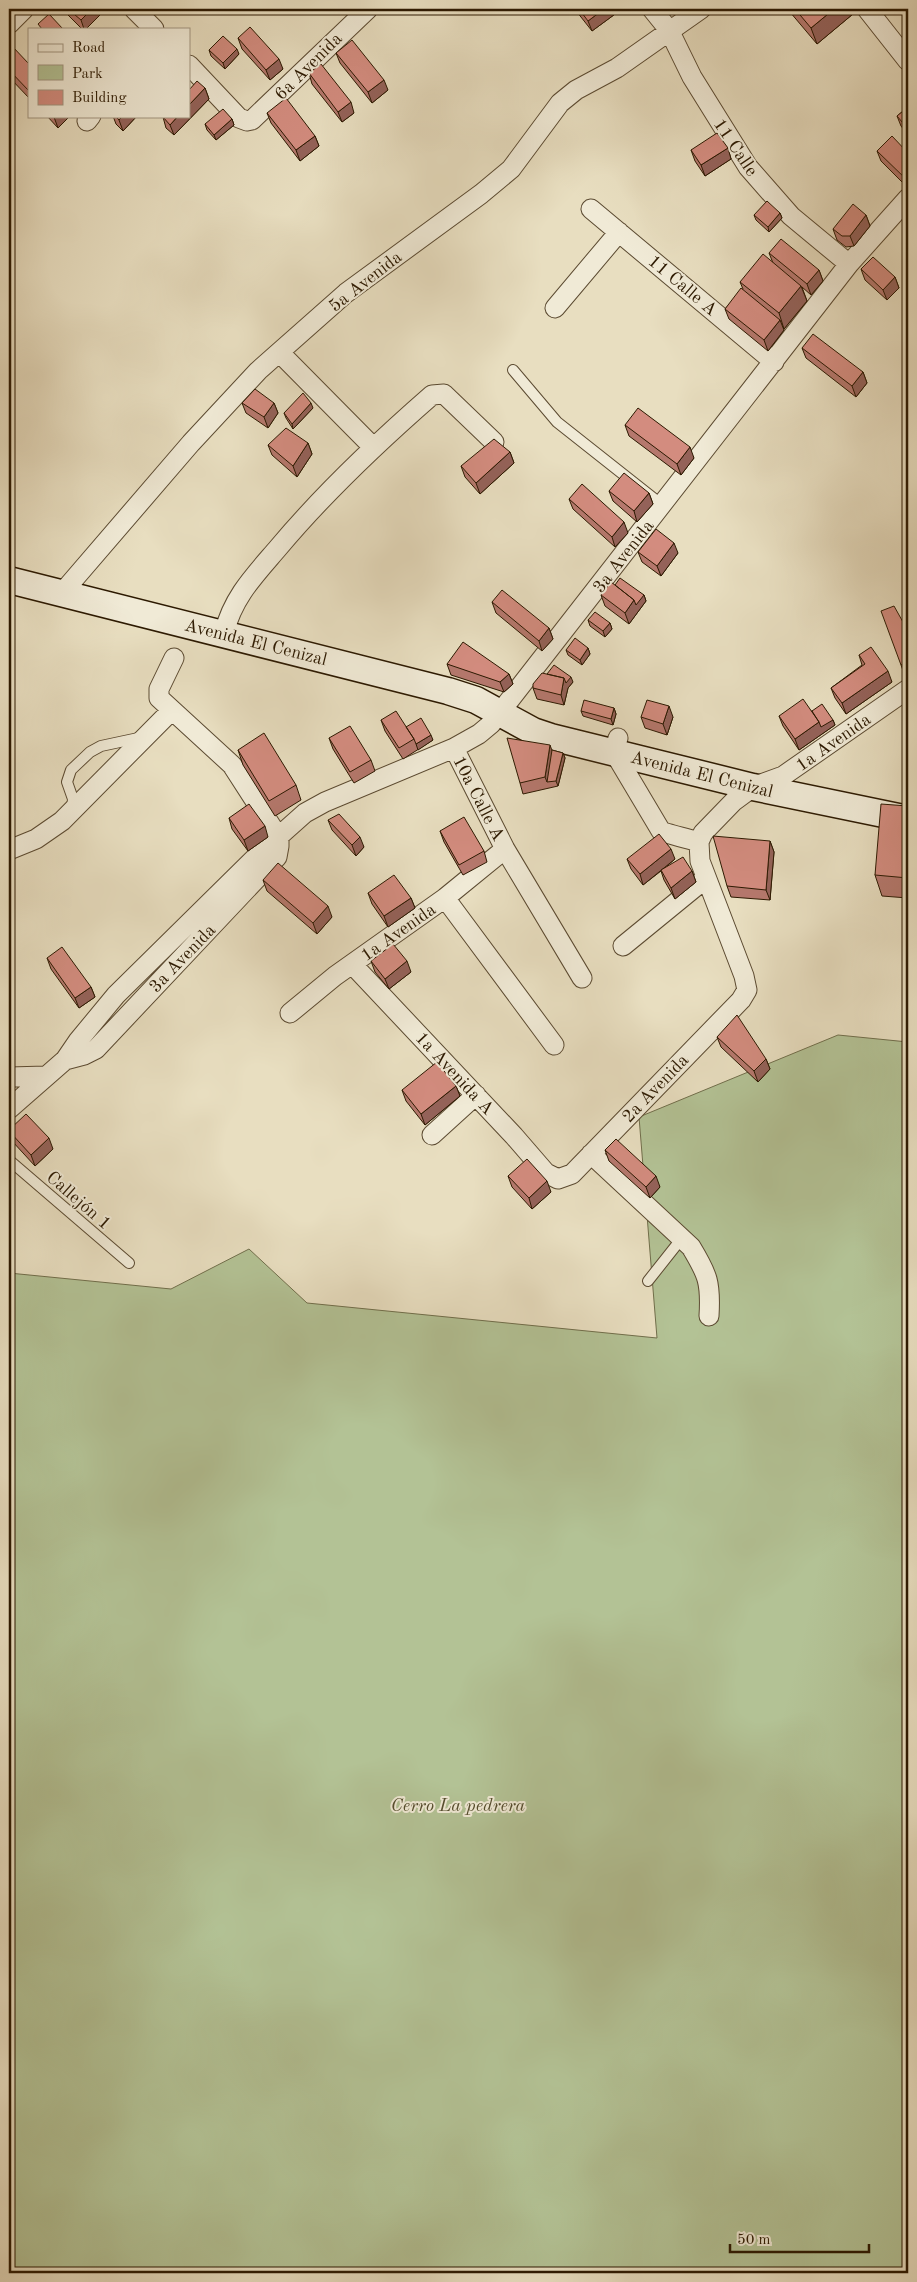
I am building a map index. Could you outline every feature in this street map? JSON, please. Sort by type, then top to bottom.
[{"type":"street","points":[[9,24],[24,9]]},
{"type":"street","points":[[134,9],[153,28]]},
{"type":"street","name":"6a Avenida","points":[[190,66],[239,118],[247,121],[252,120],[368,9]]},
{"type":"street","name":"11 Calle","points":[[652,9],[669,30],[696,84],[748,167],[791,216],[849,264]]},
{"type":"street","name":"5a Avenida","points":[[62,593],[191,443],[258,371],[346,293],[482,194],[511,169],[560,103],[568,96],[617,68],[701,9]]},
{"type":"street","points":[[867,9],[908,61]]},
{"type":"street","name":"3a Avenida","points":[[9,1109],[65,1060],[84,1055],[96,1049],[271,864],[277,857],[280,846],[279,838],[305,813],[325,802],[454,748],[479,734],[502,712],[849,264],[908,198]]},
{"type":"street","name":"11 Calle A","points":[[591,209],[774,362]]},
{"type":"street","points":[[555,308],[619,232]]},
{"type":"street","points":[[280,353],[373,447]]},
{"type":"street","points":[[224,633],[228,614],[246,585],[308,513],[373,447],[432,395],[439,393],[447,396],[494,442]]},
{"type":"street","name":"Avenida El Cenizal","points":[[9,580],[448,691],[476,700],[502,712],[550,719],[616,745],[753,787],[908,819]]},
{"type":"street","points":[[174,658],[158,694],[159,698],[232,765],[279,838]]},
{"type":"street","name":"1a Avenida","points":[[699,842],[709,825],[734,801],[753,787],[784,776],[908,689]]},
{"type":"street","points":[[9,850],[49,831],[72,811],[171,711]]},
{"type":"street","points":[[616,745],[661,831],[665,834],[678,835],[699,842],[698,853],[705,879],[623,946]]},
{"type":"street","name":"Avenida El Cenizal","points":[[616,745],[908,801]]},
{"type":"street","name":"10a Calle A","points":[[454,748],[505,849],[582,978]]},
{"type":"street","name":"1a Avenida","points":[[290,1013],[352,964],[446,898],[505,849]]},
{"type":"street","name":"2a Avenida","points":[[558,1179],[572,1174],[741,1000],[747,990],[744,976],[705,879]]},
{"type":"street","points":[[446,898],[554,1045]]},
{"type":"street","name":"1a Avenida A","points":[[352,964],[476,1095],[546,1173],[558,1179]]},
{"type":"street","points":[[9,1077],[46,1076]]},
{"type":"street","points":[[432,1135],[476,1095]]},
{"type":"street","points":[[591,1154],[691,1247],[703,1266],[711,1290],[709,1316]]},
{"type":"lane","points":[[513,370],[557,422],[662,505]]},
{"type":"lane","points":[[72,811],[72,799],[67,782],[71,770],[90,752],[101,746],[147,736]]},
{"type":"lane","name":"Callejón 1","points":[[9,1160],[129,1263]]},
{"type":"lane","points":[[648,1281],[682,1238]]},
{"type":"green space","name":"Cerro La pedrera","points":[[838,1035],[908,1042],[908,2273],[9,2273],[9,1273],[171,1289],[249,1249],[307,1303],[657,1338],[639,1117]]},
{"type":"building","points":[[68,9],[92,9],[81,20]]},
{"type":"building","points":[[579,9],[604,9],[588,21]]},
{"type":"building","points":[[795,9],[834,9],[811,28]]},
{"type":"building","points":[[49,14],[62,28],[41,28],[38,24]]},
{"type":"building","points":[[250,27],[279,59],[266,70],[238,38]]},
{"type":"building","points":[[223,36],[237,49],[223,63],[209,50]]},
{"type":"building","points":[[352,40],[384,80],[368,92],[336,53]]},
{"type":"building","points":[[12,46],[28,63],[28,90],[9,70],[9,49]]},
{"type":"building","points":[[321,64],[351,102],[338,112],[309,73]]},
{"type":"building","points":[[197,81],[205,88],[190,104],[190,89]]},
{"type":"building","points":[[286,98],[315,136],[296,150],[267,113]]},
{"type":"building","points":[[908,107],[908,129],[897,116]]},
{"type":"building","points":[[223,109],[232,119],[214,135],[205,124]]},
{"type":"building","points":[[164,118],[176,118],[170,125]]},
{"type":"building","points":[[717,133],[728,148],[701,165],[691,150]]},
{"type":"building","points":[[892,136],[908,153],[907,180],[877,151]]},
{"type":"building","points":[[767,201],[780,213],[768,227],[754,215]]},
{"type":"building","points":[[853,204],[866,215],[850,236],[842,236],[833,229]]},
{"type":"building","points":[[781,239],[819,270],[807,284],[769,253]]},
{"type":"building","points":[[763,254],[801,286],[779,313],[740,282]]},
{"type":"building","points":[[873,257],[895,277],[883,290],[861,269]]},
{"type":"building","points":[[741,288],[780,320],[764,340],[725,309]]},
{"type":"building","points":[[813,334],[863,372],[852,386],[802,348]]},
{"type":"building","points":[[255,389],[274,403],[264,417],[242,403]]},
{"type":"building","points":[[303,393],[311,403],[292,424],[284,413]]},
{"type":"building","points":[[638,408],[690,447],[677,464],[625,425]]},
{"type":"building","points":[[286,428],[308,443],[293,466],[268,445]]},
{"type":"building","points":[[494,439],[510,452],[476,483],[461,466]]},
{"type":"building","points":[[624,473],[649,493],[634,511],[609,491]]},
{"type":"building","points":[[582,484],[624,522],[612,537],[569,499]]},
{"type":"building","points":[[656,529],[674,543],[657,566],[638,552]]},
{"type":"building","points":[[620,578],[644,595],[636,605],[634,600],[615,585]]},
{"type":"building","points":[[611,582],[634,600],[625,613],[601,595]]},
{"type":"building","points":[[502,590],[549,628],[539,641],[492,602]]},
{"type":"building","points":[[894,606],[908,631],[908,660],[901,665],[881,611]]},
{"type":"building","points":[[595,612],[610,623],[603,631],[588,620]]},
{"type":"building","points":[[575,638],[588,648],[580,660],[566,650]]},
{"type":"building","points":[[463,642],[509,674],[500,682],[447,664]]},
{"type":"building","points":[[871,647],[888,671],[842,703],[831,688],[865,664],[859,655]]},
{"type":"building","points":[[554,665],[571,677],[566,683],[564,678],[547,674]]},
{"type":"building","points":[[542,673],[564,678],[561,695],[533,688],[533,684]]},
{"type":"building","points":[[803,699],[819,722],[795,739],[779,716]]},
{"type":"building","points":[[584,700],[614,708],[611,719],[581,711]]},
{"type":"building","points":[[647,700],[669,706],[663,724],[641,717]]},
{"type":"building","points":[[822,704],[833,720],[821,727],[812,711]]},
{"type":"building","points":[[396,711],[414,739],[399,748],[381,720]]},
{"type":"building","points":[[421,718],[431,735],[416,744],[406,727]]},
{"type":"building","points":[[350,726],[371,760],[350,772],[329,738]]},
{"type":"building","points":[[264,733],[296,785],[269,801],[238,750]]},
{"type":"building","points":[[507,738],[550,745],[545,777],[520,783]]},
{"type":"building","points":[[552,750],[563,753],[556,781],[547,782]]},
{"type":"building","points":[[249,804],[265,826],[244,840],[229,818]]},
{"type":"building","points":[[881,804],[908,806],[908,878],[875,875]]},
{"type":"building","points":[[339,814],[360,837],[352,845],[328,820]]},
{"type":"building","points":[[464,817],[484,851],[459,865],[440,831]]},
{"type":"building","points":[[659,834],[671,849],[640,874],[627,859]]},
{"type":"building","points":[[713,836],[770,841],[766,890],[727,886]]},
{"type":"building","points":[[683,857],[692,871],[671,888],[661,870]]},
{"type":"building","points":[[278,863],[328,906],[313,923],[263,880]]},
{"type":"building","points":[[394,875],[411,898],[384,916],[368,893]]},
{"type":"building","points":[[393,944],[407,961],[385,979],[371,961]]},
{"type":"building","points":[[62,947],[91,987],[75,998],[47,958]]},
{"type":"building","points":[[737,1015],[766,1059],[754,1071],[717,1037]]},
{"type":"building","points":[[437,1062],[456,1086],[421,1114],[402,1090]]},
{"type":"building","points":[[26,1114],[49,1138],[31,1155],[9,1131]]},
{"type":"building","points":[[616,1139],[656,1176],[646,1187],[605,1150]]},
{"type":"building","points":[[527,1159],[547,1181],[529,1198],[508,1176]]}]
